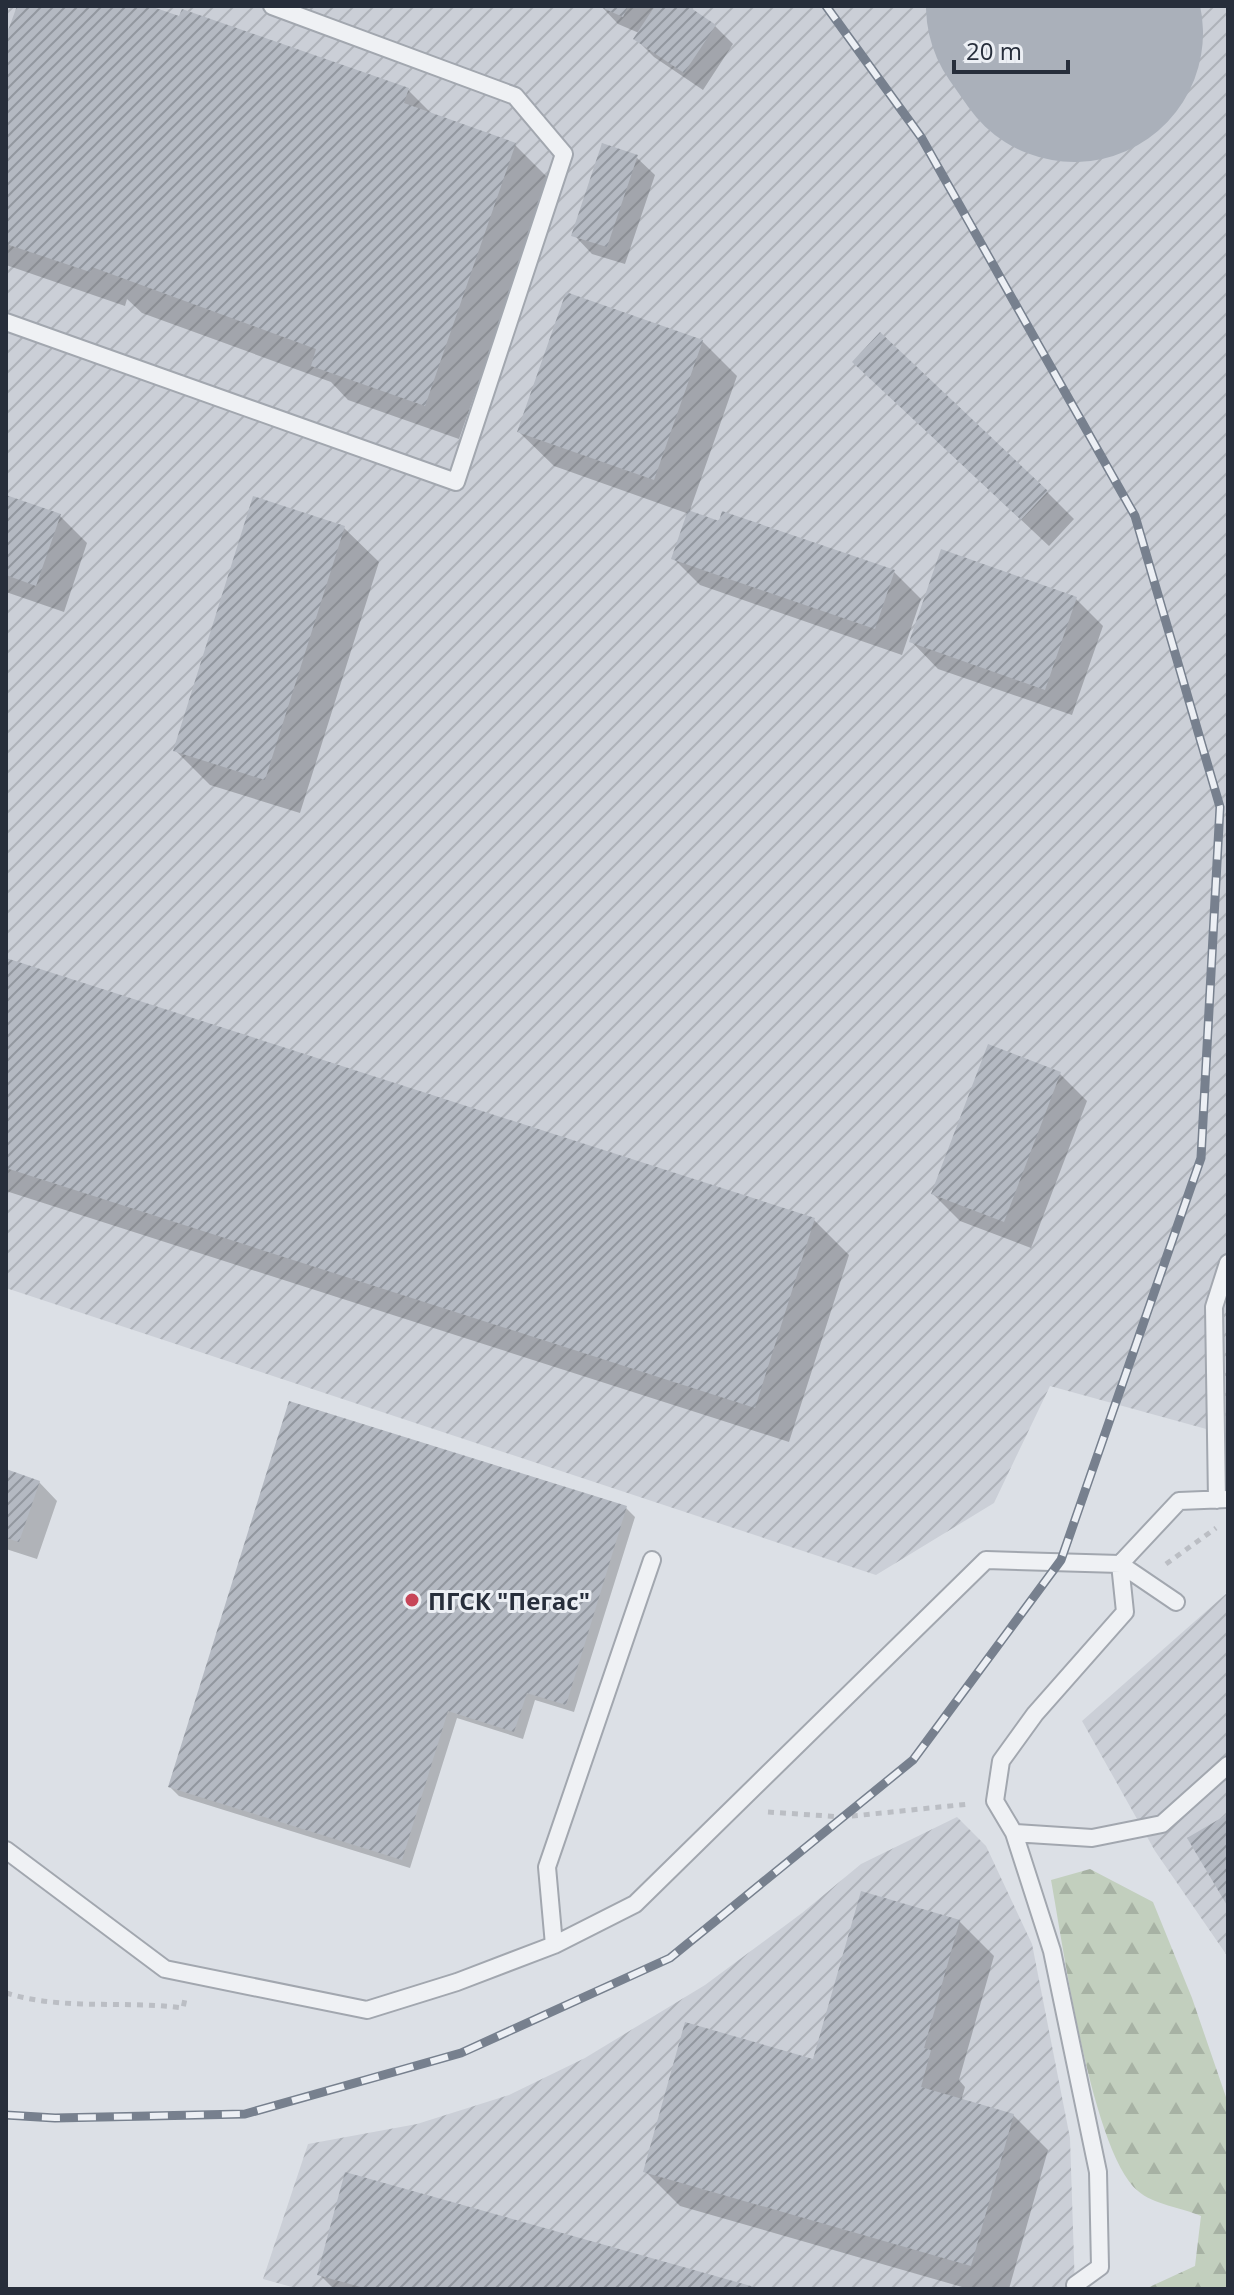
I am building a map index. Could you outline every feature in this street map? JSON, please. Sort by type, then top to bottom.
[{"type":"lane","points":[[6,322],[456,482],[564,154],[515,96],[272,6]]},
{"type":"lane","points":[[1075,2285],[1100,2267],[1098,2172],[1052,1951],[1014,1833],[995,1801],[1001,1761],[1035,1714],[1125,1612],[1120,1564],[1179,1501],[1222,1499],[1214,1307],[1228,1263]]},
{"type":"lane","points":[[554,1945],[547,1867],[652,1560]]},
{"type":"lane","points":[[6,1850],[165,1969],[367,2010],[457,1982],[554,1945],[635,1904],[986,1560],[1120,1564],[1176,1602]]},
{"type":"lane","points":[[1014,1833],[1092,1838],[1162,1824],[1228,1765]]},
{"type":"path","points":[[1120,1564],[1167,1564],[1221,1524]]},
{"type":"path","points":[[731,1810],[843,1817],[995,1801]]},
{"type":"path","points":[[6,1993],[69,2006],[148,2004],[183,2008],[191,1975]]},
{"type":"shaded area","points":[[6,6],[1228,6],[1228,1435],[1050,1386],[994,1503],[876,1575],[6,1288]]},
{"type":"shaded area","points":[[1228,1592],[1228,1957],[1155,1851],[1082,1721]]},
{"type":"shaded area","points":[[957,1817],[986,1846],[1032,1944],[1070,2138],[1075,2289],[299,2289],[263,2279],[308,2144],[417,2124],[509,2095],[585,2058],[705,1985],[802,1913],[861,1864]]},
{"type":"green space","points":[[1090,1869],[1153,1902],[1192,1998],[1228,2103],[1228,2289],[1145,2289],[1195,2266],[1201,2216],[1159,2203],[1138,2191],[1122,2169],[1093,2093],[1051,1880]]},
{"type":"building","points":[[17,6],[150,6],[179,16],[182,9],[409,88],[404,103],[516,143],[425,406],[311,366],[316,349],[92,267],[90,272],[6,244],[6,36]]},
{"type":"building","points":[[598,6],[628,6],[623,17]]},
{"type":"building","points":[[655,6],[688,6],[716,25],[684,73],[633,39]]},
{"type":"building","points":[[602,143],[638,155],[607,247],[571,236]]},
{"type":"building","points":[[566,292],[703,340],[654,480],[517,432]]},
{"type":"building","points":[[880,332],[1048,491],[1021,520],[852,362]]},
{"type":"building","points":[[6,495],[61,514],[36,586],[6,575]]},
{"type":"building","points":[[253,496],[345,526],[265,780],[173,751]]},
{"type":"building","points":[[688,510],[719,521],[722,511],[895,570],[875,629],[671,559]]},
{"type":"building","points":[[941,549],[1077,597],[1045,690],[909,642]]},
{"type":"building","points":[[6,958],[815,1218],[755,1408],[6,1168]]},
{"type":"building","points":[[988,1044],[1061,1072],[1004,1222],[931,1194]]},
{"type":"building","name":"ПГСК \"Пегас\"","points":[[289,1401],[627,1506],[566,1705],[527,1693],[514,1732],[448,1711],[402,1860],[168,1787]]},
{"type":"building","points":[[6,1469],[40,1481],[19,1542],[6,1538]]},
{"type":"building","points":[[1228,1814],[1228,1907],[1187,1838]]},
{"type":"building","points":[[861,1891],[960,1920],[924,2048],[931,2050],[921,2087],[1014,2114],[971,2266],[643,2172],[685,2022],[813,2059]]},
{"type":"building","points":[[345,2172],[758,2289],[368,2289],[317,2275]]},
{"type":"runway","points":[[1055,6],[1074,33]]},
{"type":"railway","points":[[6,2115],[55,2118],[245,2114],[461,2053],[670,1958],[913,1760],[1061,1560],[1201,1158],[1220,807],[1135,516],[921,137],[826,6]]},
{"type":"place","name":"ПГСК \"Пегас\"","points":[[412,1600]]}]
